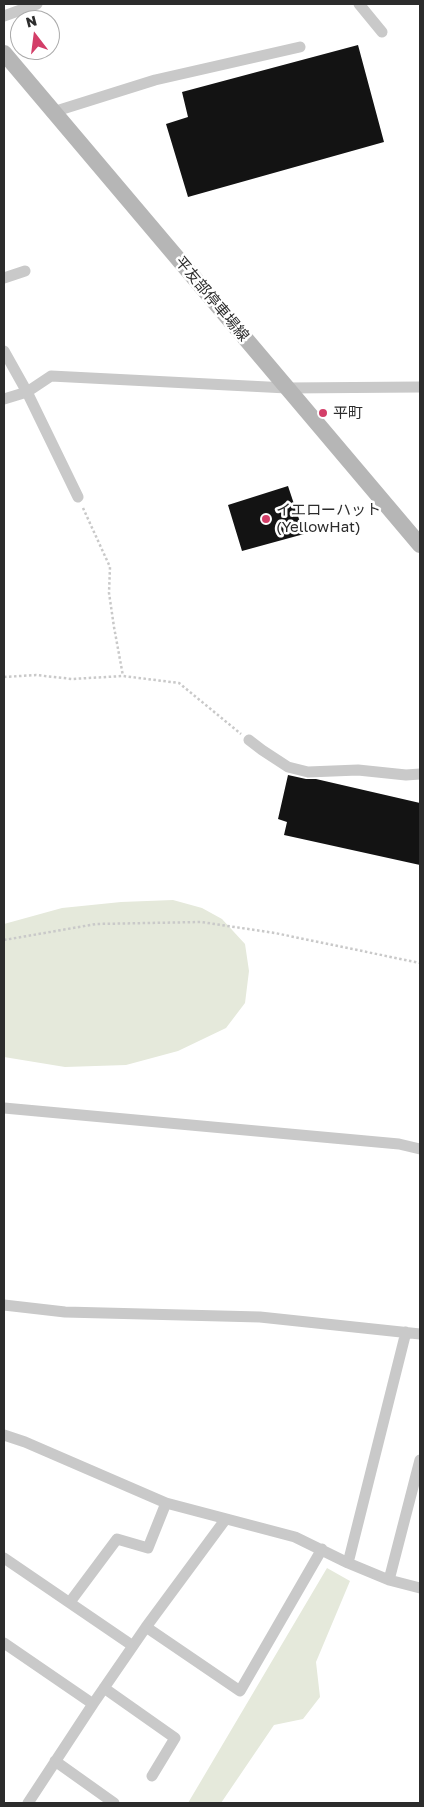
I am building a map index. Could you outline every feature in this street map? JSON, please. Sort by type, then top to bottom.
[{"type":"main road","name":"平友部停車場線","points":[[4,53],[420,545]]},
{"type":"street","points":[[4,16],[37,4]]},
{"type":"street","points":[[359,4],[382,32]]},
{"type":"street","points":[[53,112],[155,80],[300,47]]},
{"type":"street","points":[[4,278],[25,271]]},
{"type":"street","points":[[4,351],[27,392],[78,497]]},
{"type":"street","points":[[4,400],[27,392],[52,376],[288,388],[420,387]]},
{"type":"street","points":[[249,740],[288,766],[308,772],[358,770],[406,775],[420,774]]},
{"type":"street","points":[[4,1108],[399,1144],[420,1149]]},
{"type":"street","points":[[4,1305],[65,1312],[260,1317],[420,1334]]},
{"type":"street","points":[[348,1563],[406,1332]]},
{"type":"street","points":[[4,1435],[25,1442],[166,1503],[295,1537],[348,1563],[389,1580],[420,1588]]},
{"type":"street","points":[[389,1580],[420,1460]]},
{"type":"street","points":[[70,1602],[117,1539],[148,1548],[166,1503]]},
{"type":"street","points":[[28,1803],[146,1627],[225,1520]]},
{"type":"street","points":[[146,1627],[240,1690],[322,1549]]},
{"type":"street","points":[[4,1558],[133,1646]]},
{"type":"street","points":[[4,1643],[93,1704]]},
{"type":"street","points":[[104,1688],[175,1738],[152,1776]]},
{"type":"street","points":[[55,1761],[114,1803]]},
{"type":"path","points":[[78,497],[110,567],[110,593],[114,627],[123,676]]},
{"type":"path","points":[[4,677],[36,676],[72,679],[123,676],[178,683],[249,740]]},
{"type":"path","points":[[4,940],[96,924],[201,922],[275,933],[420,963]]},
{"type":"shaded area","points":[[173,900],[202,908],[222,919],[245,944],[249,971],[245,1003],[226,1028],[178,1051],[126,1065],[65,1067],[4,1057],[4,924],[62,908],[121,902]]},
{"type":"shaded area","points":[[327,1568],[350,1581],[316,1662],[320,1697],[303,1719],[274,1725],[221,1803],[188,1803]]},
{"type":"building","points":[[358,45],[384,142],[188,197],[166,124],[188,117],[182,92]]},
{"type":"building","name":"イエローハット (YellowHat)","points":[[288,486],[304,534],[242,551],[228,505]]},
{"type":"building","points":[[288,775],[316,779],[420,803],[420,865],[284,835],[287,822],[278,819]]},
{"type":"place","name":"平町","points":[[323,413]]},
{"type":"place","name":"イエローハット (YellowHat)","points":[[266,519]]}]
